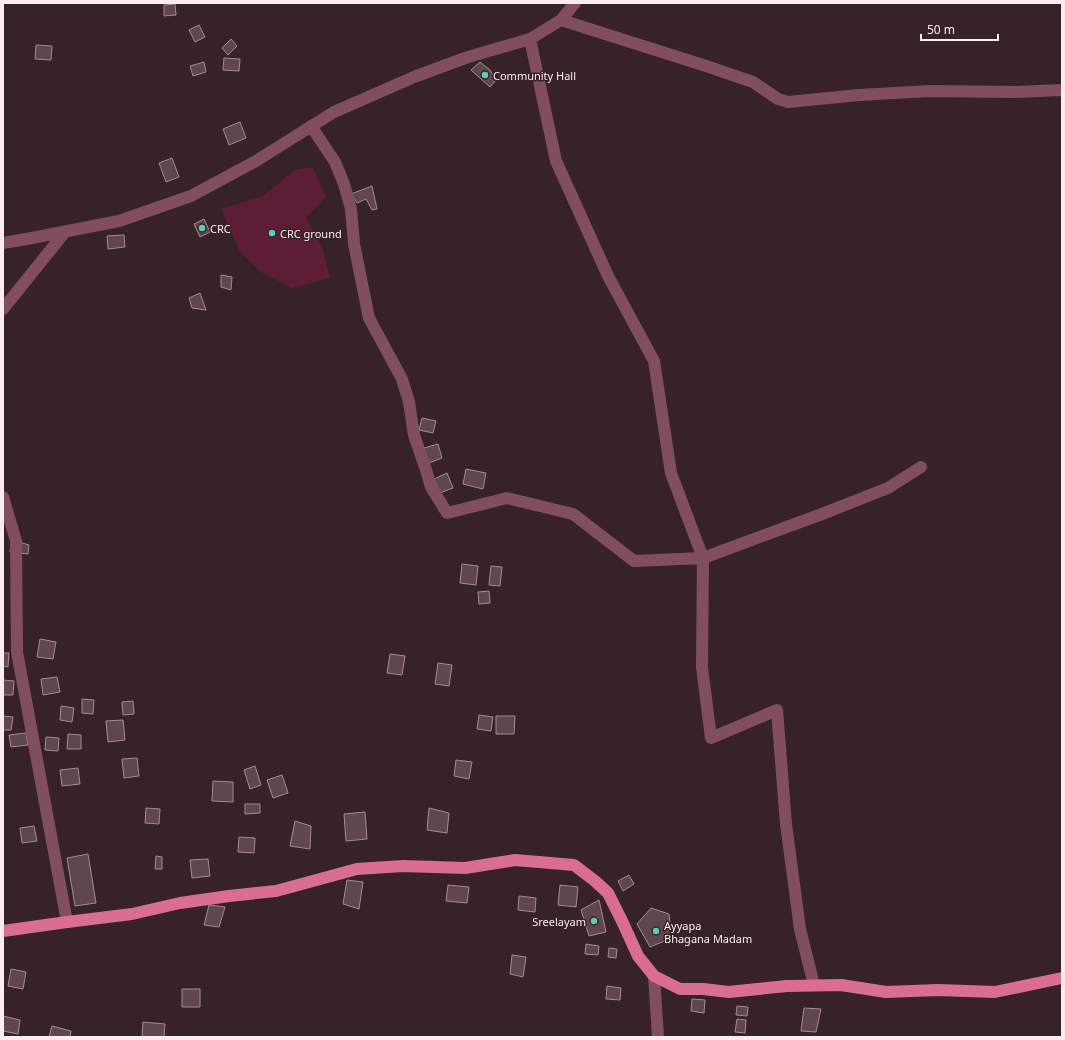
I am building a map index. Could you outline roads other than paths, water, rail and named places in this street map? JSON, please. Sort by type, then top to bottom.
[{"type":"main road","points":[[3,931],[132,914],[180,903],[276,891],[357,869],[403,866],[465,868],[515,860],[574,865],[596,881],[608,893],[638,956],[654,976],[680,988],[729,992],[787,986],[841,985],[886,992],[938,990],[995,992],[1062,978]]},
{"type":"street","points":[[3,243],[119,221],[191,196],[256,160],[334,112],[414,77],[468,56],[530,38],[561,20],[575,3]]},
{"type":"street","points":[[561,20],[753,82],[778,99],[788,102],[859,95],[930,91],[1016,92],[1062,90]]},
{"type":"street","points":[[530,38],[556,161],[608,276],[654,361],[671,473],[703,558],[702,667],[711,738],[777,710],[786,824],[800,929],[814,985]]},
{"type":"street","points":[[310,126],[335,162],[344,184],[351,209],[354,244],[369,318],[402,379],[409,402],[414,435],[427,476],[431,487],[447,513],[507,498],[573,514],[634,561],[703,558],[888,488],[921,467]]},
{"type":"street","points":[[3,309],[65,232]]},
{"type":"street","points":[[3,497],[16,541],[17,652],[67,922]]},
{"type":"street","points":[[654,976],[658,1037]]},
{"type":"place","name":"Community Hall","points":[[485,75]]},
{"type":"place","name":"CRC","points":[[202,228]]},
{"type":"place","name":"CRC ground","points":[[272,233]]},
{"type":"place","name":"Sreelayam","points":[[594,921]]},
{"type":"place","name":"Ayyapa Bhagana Madam","points":[[656,931]]}]
